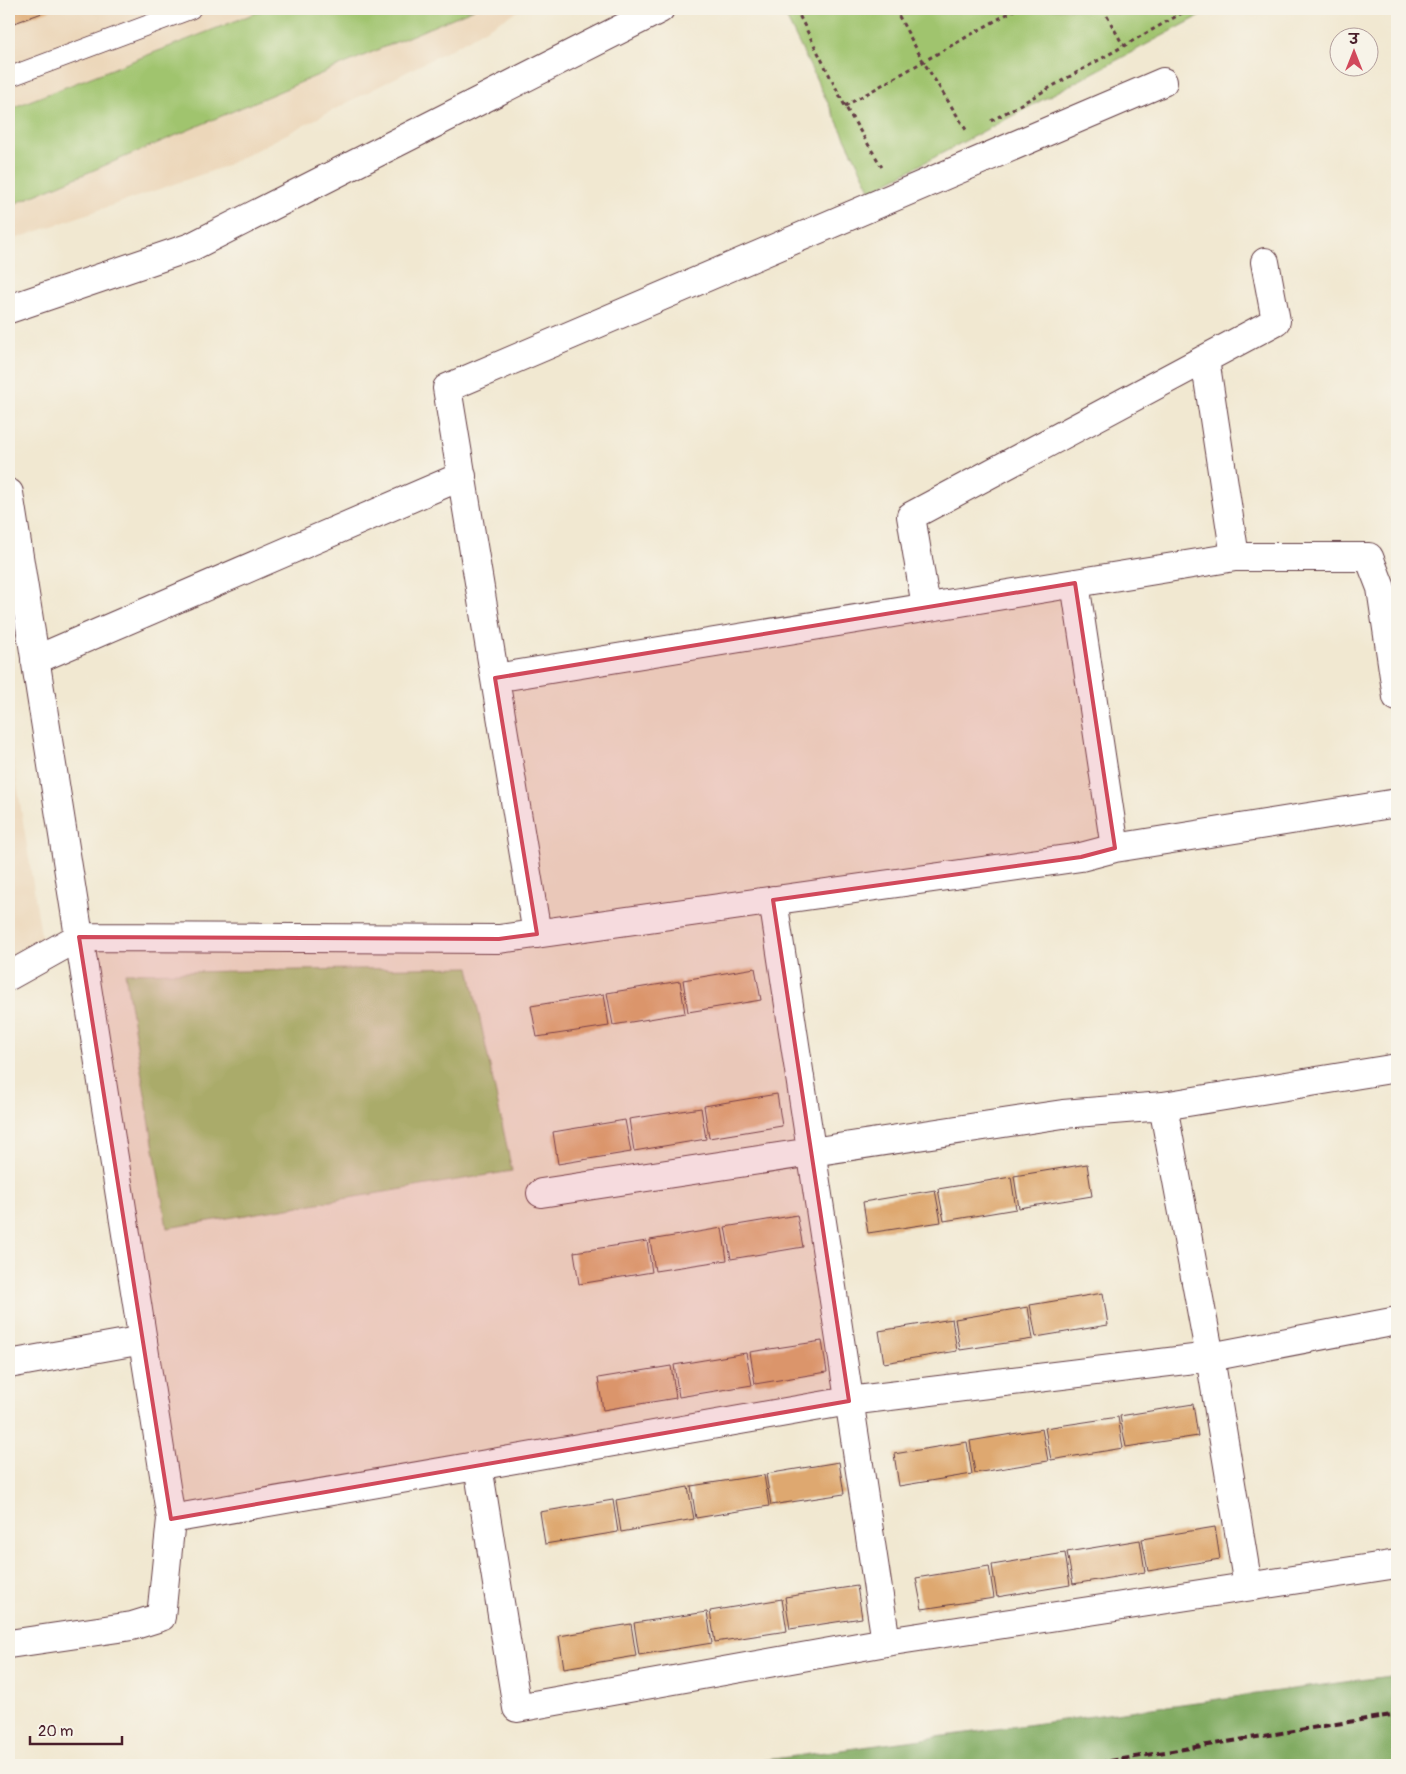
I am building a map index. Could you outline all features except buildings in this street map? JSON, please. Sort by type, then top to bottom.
[{"type":"street","points":[[9,308],[190,247],[660,9]]},
{"type":"street","points":[[537,934],[447,388],[1163,82]]},
{"type":"street","points":[[926,607],[911,516],[1276,320],[1265,262]]},
{"type":"street","points":[[1205,358],[1235,557]]},
{"type":"street","points":[[35,660],[462,476]]},
{"type":"street","points":[[9,493],[172,1519],[161,1617],[132,1626],[9,1644]]},
{"type":"street","points":[[495,678],[1235,557],[1369,557],[1381,588],[1397,697]]},
{"type":"street","points":[[1074,583],[1115,848]]},
{"type":"street","points":[[9,976],[79,937],[499,939],[1081,857],[1115,848],[1397,803]]},
{"type":"street","points":[[773,900],[886,1642]]},
{"type":"street","points":[[541,1193],[1063,1114],[1163,1106],[1397,1068]]},
{"type":"street","points":[[1163,1106],[1210,1356],[1248,1586]]},
{"type":"street","points":[[172,1519],[849,1401],[1210,1356],[1397,1321]]},
{"type":"street","points":[[9,1364],[143,1340]]},
{"type":"street","points":[[478,1466],[517,1708],[886,1642],[1397,1564]]},
{"type":"lane","points":[[9,77],[191,9]]},
{"type":"path","points":[[796,9],[845,106],[884,170]]},
{"type":"path","points":[[895,9],[923,61],[968,134]]},
{"type":"path","points":[[845,106],[1016,9]]},
{"type":"path","points":[[1103,9],[1123,46]]},
{"type":"path","points":[[985,124],[1188,9]]},
{"type":"path","points":[[960,138],[977,129]]},
{"type":"highlighted area","points":[[1075,583],[1115,848],[1081,857],[773,900],[849,1401],[171,1519],[79,937],[499,939],[537,934],[495,678]]},
{"type":"shaded area","points":[[9,9],[521,9],[453,48],[223,167],[9,241]]},
{"type":"shaded area","points":[[9,733],[43,947],[9,963]]},
{"type":"green space","points":[[266,9],[474,9],[9,206],[9,109]]},
{"type":"green space","points":[[782,9],[1213,9],[871,191]]},
{"type":"green space","points":[[469,967],[512,1171],[167,1228],[125,973]]},
{"type":"green space","points":[[1397,1675],[1397,1765],[729,1765]]},
{"type":"railway","points":[[1086,1765],[1397,1714]]}]
